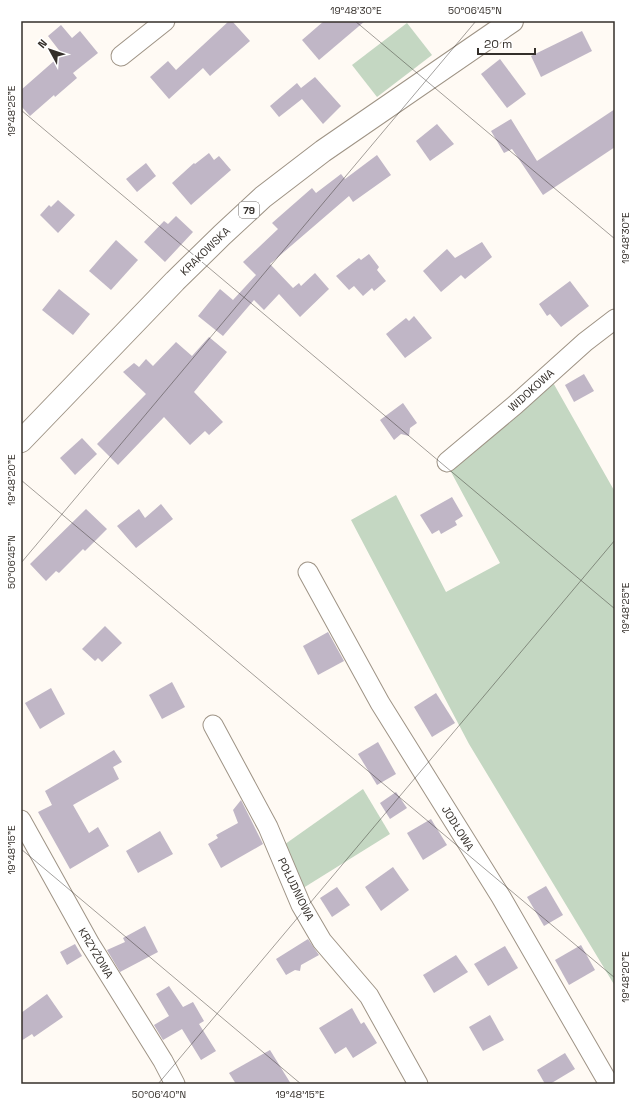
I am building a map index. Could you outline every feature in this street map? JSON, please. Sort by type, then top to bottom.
[{"type":"main road","name":"KRAKOWSKA","points":[[21,441],[175,281],[222,235],[263,198],[323,152],[512,21]]},
{"type":"street","points":[[121,56],[165,21]]},
{"type":"street","name":"WIDOKOWA","points":[[447,462],[515,405],[586,342],[615,319]]},
{"type":"street","name":"JODŁOWA","points":[[308,572],[380,703],[501,897],[609,1084]]},
{"type":"street","name":"POŁUDNIOWA","points":[[213,725],[268,827],[301,905],[322,941],[369,996],[418,1084]]},
{"type":"street","name":"KRZYŻOWA","points":[[21,820],[90,944],[163,1061],[175,1084]]},
{"type":"green space","points":[[407,23],[432,55],[377,97],[352,65]]},
{"type":"green space","points":[[551,379],[615,492],[615,986],[469,744],[351,520],[396,495],[446,592],[500,563],[450,470]]},
{"type":"green space","points":[[363,789],[390,834],[300,890],[281,847]]},
{"type":"building","points":[[229,21],[232,21],[250,41],[210,76],[203,68],[169,99],[150,77],[168,61],[176,70]]},
{"type":"building","points":[[324,21],[365,21],[319,60],[302,40]]},
{"type":"building","points":[[61,25],[72,38],[80,31],[98,53],[73,73],[77,78],[55,97],[54,95],[30,116],[21,106],[21,90],[62,54],[48,36]]},
{"type":"building","points":[[582,31],[592,51],[541,77],[531,56]]},
{"type":"building","points":[[500,59],[526,94],[507,108],[481,74]]},
{"type":"building","points":[[315,77],[341,106],[323,124],[302,99],[279,117],[270,106],[297,83],[301,88]]},
{"type":"building","points":[[615,109],[615,147],[543,195],[512,149],[504,153],[491,131],[511,119],[537,161]]},
{"type":"building","points":[[437,124],[454,144],[430,161],[416,141]]},
{"type":"building","points":[[209,153],[214,160],[219,156],[231,170],[191,205],[172,183],[194,163],[195,164]]},
{"type":"building","points":[[377,155],[391,175],[353,202],[349,196],[270,264],[293,288],[299,283],[301,286],[315,273],[329,289],[300,317],[279,294],[264,310],[254,300],[223,336],[198,316],[220,289],[233,300],[256,275],[243,262],[278,229],[272,223],[312,188],[316,193],[341,174],[345,179]]},
{"type":"building","points":[[146,163],[156,176],[137,192],[126,179]]},
{"type":"building","points":[[58,200],[75,215],[58,233],[40,215],[49,205],[51,207]]},
{"type":"building","points":[[176,216],[193,232],[165,262],[144,242],[164,221],[168,224]]},
{"type":"building","points":[[116,240],[138,260],[111,290],[89,271]]},
{"type":"building","points":[[482,242],[492,257],[465,279],[461,275],[441,292],[423,271],[447,249],[455,258]]},
{"type":"building","points":[[369,254],[379,267],[377,270],[386,281],[374,291],[372,288],[363,296],[354,286],[349,290],[336,276],[359,258],[361,260]]},
{"type":"building","points":[[570,281],[589,306],[561,327],[550,314],[547,316],[539,304]]},
{"type":"building","points":[[59,289],[90,314],[73,335],[42,310]]},
{"type":"building","points":[[414,316],[432,338],[405,358],[386,334],[406,318],[409,321]]},
{"type":"building","points":[[209,337],[227,352],[194,392],[223,422],[209,435],[205,431],[190,445],[164,417],[118,465],[97,444],[146,394],[123,372],[134,363],[139,367],[146,359],[153,366],[176,342],[192,356]]},
{"type":"building","points":[[584,374],[594,391],[574,402],[565,385]]},
{"type":"building","points":[[403,403],[417,423],[410,428],[409,436],[401,434],[394,440],[380,420]]},
{"type":"building","points":[[82,438],[97,454],[75,475],[60,458]]},
{"type":"building","points":[[452,497],[463,516],[455,521],[457,525],[441,534],[439,530],[432,534],[420,515]]},
{"type":"building","points":[[161,504],[173,519],[136,548],[117,526],[139,509],[145,518]]},
{"type":"building","points":[[86,509],[107,529],[85,551],[83,549],[59,573],[56,571],[46,581],[30,564]]},
{"type":"building","points":[[105,626],[122,643],[102,662],[98,658],[95,661],[82,649]]},
{"type":"building","points":[[328,632],[344,661],[318,675],[303,646]]},
{"type":"building","points":[[172,682],[185,707],[162,719],[149,695]]},
{"type":"building","points":[[51,688],[65,714],[40,729],[25,703]]},
{"type":"building","points":[[436,693],[455,723],[432,737],[414,707]]},
{"type":"building","points":[[378,742],[396,774],[377,785],[358,754]]},
{"type":"building","points":[[114,750],[122,762],[113,767],[119,779],[73,805],[89,833],[98,827],[109,846],[70,869],[38,812],[52,805],[45,791]]},
{"type":"building","points":[[396,792],[407,808],[390,819],[380,803]]},
{"type":"building","points":[[241,800],[263,844],[221,868],[208,844],[218,838],[216,835],[238,823],[233,810]]},
{"type":"building","points":[[431,819],[447,845],[423,860],[407,833]]},
{"type":"building","points":[[160,831],[173,854],[138,873],[126,851]]},
{"type":"building","points":[[393,867],[409,890],[381,911],[365,887]]},
{"type":"building","points":[[546,886],[563,915],[544,926],[527,897]]},
{"type":"building","points":[[337,887],[350,905],[332,917],[320,898]]},
{"type":"building","points":[[145,926],[158,952],[120,972],[107,950],[125,942],[123,938]]},
{"type":"building","points":[[308,939],[319,955],[301,965],[300,971],[295,970],[286,975],[276,959]]},
{"type":"building","points":[[75,944],[82,956],[67,965],[60,952]]},
{"type":"building","points":[[581,945],[595,970],[569,985],[555,960]]},
{"type":"building","points":[[505,946],[518,968],[488,986],[474,964]]},
{"type":"building","points":[[456,955],[468,972],[434,993],[423,975]]},
{"type":"building","points":[[169,986],[183,1007],[193,1002],[204,1021],[199,1024],[216,1051],[201,1060],[182,1029],[163,1040],[154,1025],[169,1016],[156,994]]},
{"type":"building","points":[[47,994],[63,1017],[34,1037],[32,1034],[21,1041],[21,1013]]},
{"type":"building","points":[[352,1008],[361,1024],[364,1022],[377,1043],[353,1058],[346,1047],[335,1054],[319,1028]]},
{"type":"building","points":[[490,1015],[504,1040],[483,1051],[469,1027]]},
{"type":"building","points":[[270,1050],[291,1084],[236,1084],[229,1073]]},
{"type":"building","points":[[565,1053],[575,1069],[550,1084],[545,1084],[537,1070]]}]
